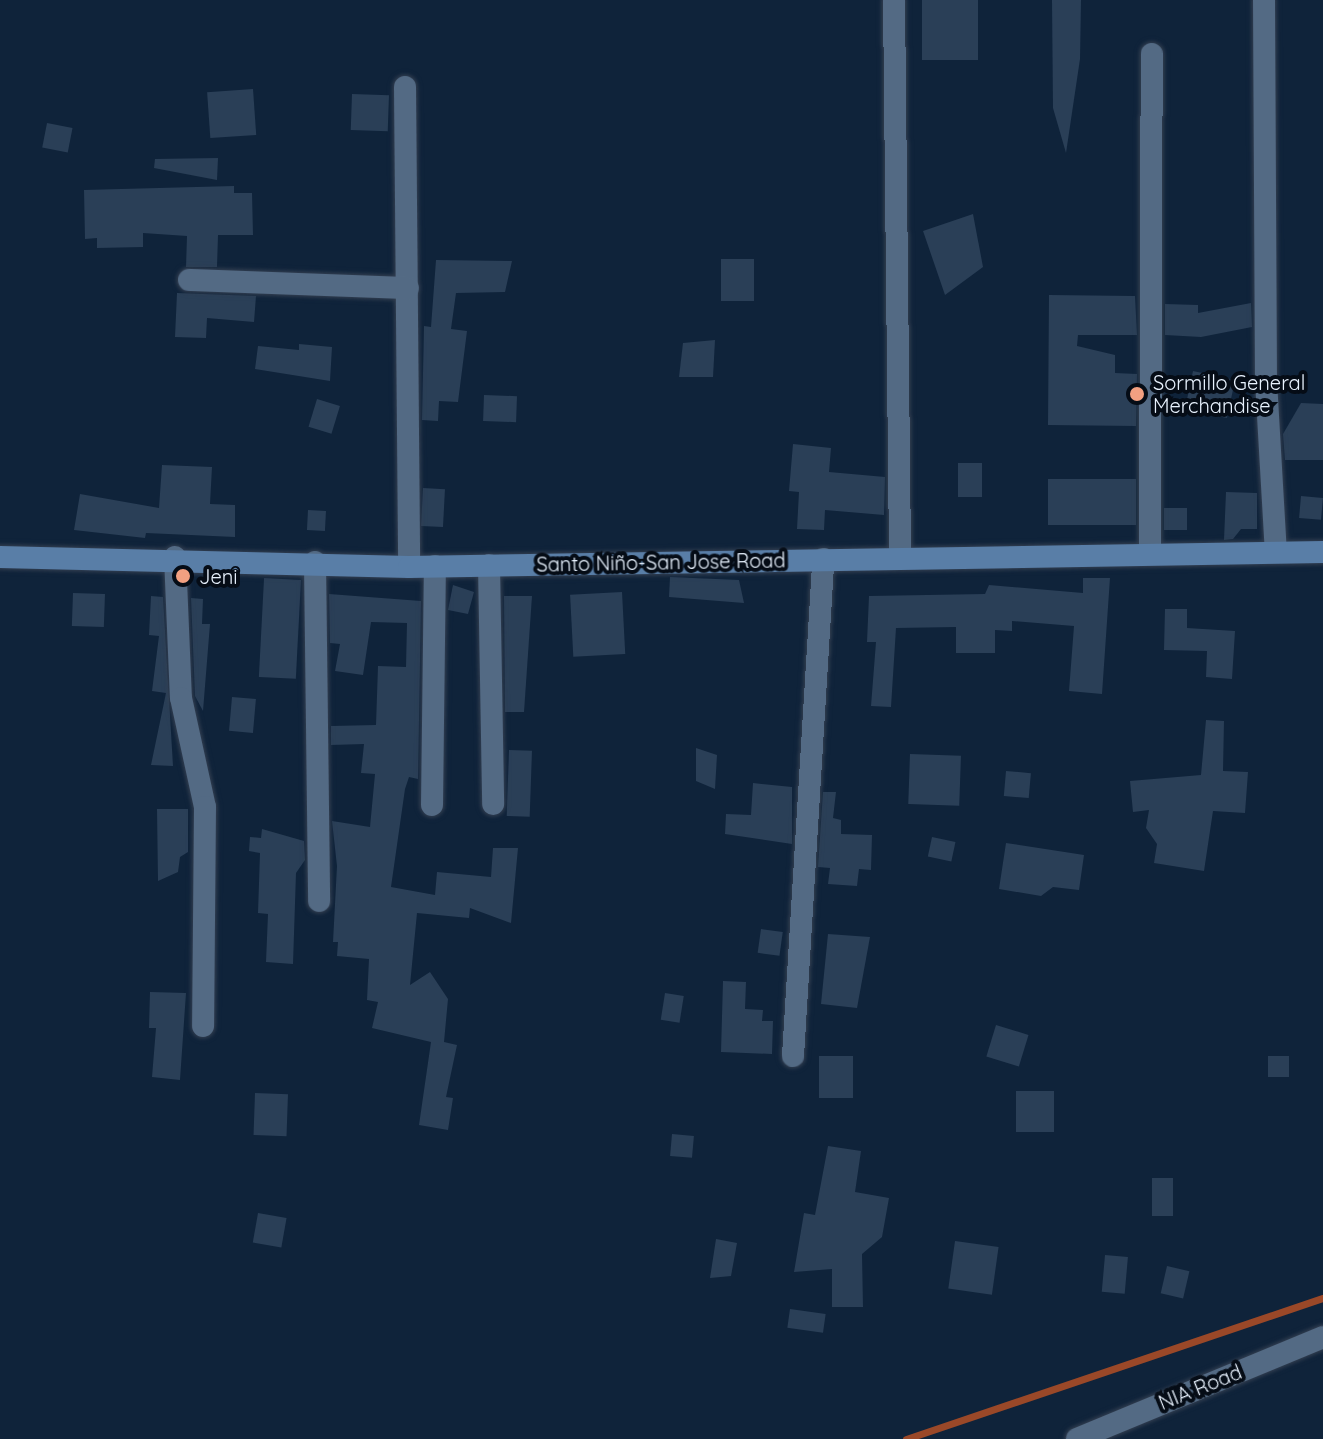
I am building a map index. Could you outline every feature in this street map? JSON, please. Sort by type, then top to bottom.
[{"type":"main road","name":"Santo Niño-San Jose Road","points":[[0,557],[175,557],[409,567],[1323,552]]},
{"type":"street","points":[[894,0],[900,558]]},
{"type":"street","points":[[1264,0],[1266,366],[1276,552]]},
{"type":"street","points":[[1150,553],[1152,54]]},
{"type":"street","points":[[405,87],[409,567]]},
{"type":"street","points":[[189,280],[408,288]]},
{"type":"street","points":[[175,557],[181,698],[205,807],[203,1026]]},
{"type":"street","points":[[793,1056],[823,559]]},
{"type":"street","points":[[315,562],[319,901]]},
{"type":"street","points":[[489,565],[493,804]]},
{"type":"street","points":[[432,805],[435,566]]},
{"type":"street","name":"NIA Road","points":[[1077,1439],[1323,1337]]},
{"type":"building","points":[[922,0],[978,0],[978,60],[922,60]]},
{"type":"building","points":[[1052,0],[1081,0],[1080,59],[1066,153],[1053,108]]},
{"type":"building","points":[[253,89],[256,135],[210,138],[207,92]]},
{"type":"building","points":[[352,94],[389,95],[388,131],[351,130]]},
{"type":"building","points":[[47,123],[73,128],[68,153],[42,148]]},
{"type":"building","points":[[218,158],[217,180],[154,168],[155,159]]},
{"type":"building","points":[[234,186],[234,193],[252,193],[253,235],[218,235],[217,267],[186,267],[187,236],[143,233],[143,247],[97,248],[97,238],[85,239],[84,190]]},
{"type":"building","points":[[973,214],[983,267],[945,295],[923,231]]},
{"type":"building","points":[[721,259],[754,259],[754,301],[721,301]]},
{"type":"building","points":[[436,260],[512,261],[505,292],[456,293],[451,329],[467,331],[458,402],[439,401],[438,421],[422,420],[424,326],[431,327]]},
{"type":"building","points":[[177,293],[256,296],[254,322],[207,318],[206,338],[175,337]]},
{"type":"building","points":[[1049,295],[1135,296],[1137,335],[1078,335],[1077,346],[1115,355],[1115,373],[1137,374],[1136,426],[1048,425]]},
{"type":"building","points":[[1251,303],[1252,327],[1201,337],[1165,335],[1165,304],[1198,305],[1198,313]]},
{"type":"building","points":[[715,340],[713,377],[679,377],[683,343]]},
{"type":"building","points":[[299,344],[332,347],[330,381],[255,369],[258,346],[299,350]]},
{"type":"building","points":[[1193,371],[1235,380],[1227,418],[1185,409]]},
{"type":"building","points":[[484,395],[517,396],[516,422],[483,421]]},
{"type":"building","points":[[317,399],[340,406],[331,434],[309,427]]},
{"type":"building","points":[[1301,403],[1323,404],[1323,460],[1285,460],[1283,434]]},
{"type":"building","points":[[793,444],[831,448],[829,472],[885,477],[884,515],[825,510],[824,530],[797,529],[799,492],[789,491]]},
{"type":"building","points":[[958,463],[982,463],[982,497],[958,497]]},
{"type":"building","points":[[162,465],[212,467],[210,504],[235,505],[235,537],[146,533],[145,538],[74,530],[80,494],[159,508]]},
{"type":"building","points":[[1048,479],[1136,479],[1136,525],[1048,525]]},
{"type":"building","points":[[423,488],[445,489],[443,527],[421,526]]},
{"type":"building","points":[[1226,492],[1257,493],[1257,529],[1241,529],[1233,539],[1224,540]]},
{"type":"building","points":[[1301,496],[1323,498],[1321,520],[1299,518]]},
{"type":"building","points":[[1164,508],[1187,508],[1187,530],[1164,530]]},
{"type":"building","points":[[308,510],[326,511],[325,531],[307,530]]},
{"type":"building","points":[[670,577],[739,580],[744,603],[669,597]]},
{"type":"building","points":[[264,578],[301,580],[296,679],[259,677]]},
{"type":"building","points":[[1083,578],[1110,578],[1102,694],[1069,691],[1074,626],[1012,621],[1012,631],[995,630],[995,653],[956,653],[956,627],[896,628],[891,707],[871,706],[876,642],[867,642],[869,596],[985,594],[989,585],[1083,593]]},
{"type":"building","points":[[453,585],[474,592],[468,614],[448,610]]},
{"type":"building","points":[[622,592],[625,654],[573,657],[570,595]]},
{"type":"building","points":[[73,593],[105,594],[104,627],[72,626]]},
{"type":"building","points":[[329,594],[421,601],[418,779],[409,777],[405,789],[391,887],[435,895],[437,872],[491,877],[493,848],[518,848],[511,923],[470,908],[469,918],[417,913],[410,985],[430,972],[448,999],[444,1042],[457,1045],[446,1097],[453,1098],[448,1130],[419,1125],[431,1042],[372,1028],[378,1002],[367,1000],[369,959],[337,956],[338,942],[333,942],[337,866],[332,821],[370,827],[375,774],[361,773],[364,744],[331,745],[331,726],[376,725],[378,666],[406,667],[407,623],[371,622],[363,675],[335,671],[340,644],[330,643]]},
{"type":"building","points":[[151,596],[163,597],[173,766],[151,765],[166,693],[152,691],[159,636],[149,635]]},
{"type":"building","points":[[504,596],[532,596],[524,712],[505,712]]},
{"type":"building","points":[[191,598],[203,599],[202,624],[210,624],[203,711],[195,696]]},
{"type":"building","points":[[1165,609],[1187,609],[1187,628],[1235,631],[1232,679],[1206,677],[1207,651],[1164,650]]},
{"type":"building","points":[[232,697],[256,699],[253,733],[229,731]]},
{"type":"building","points":[[1206,720],[1224,721],[1223,771],[1248,772],[1245,813],[1213,811],[1204,871],[1154,863],[1157,844],[1146,828],[1149,810],[1133,812],[1130,781],[1201,775]]},
{"type":"building","points":[[696,748],[717,755],[715,789],[696,781]]},
{"type":"building","points":[[509,750],[532,751],[530,817],[507,816]]},
{"type":"building","points":[[910,754],[961,756],[959,806],[908,804]]},
{"type":"building","points":[[1006,771],[1031,773],[1029,798],[1004,796]]},
{"type":"building","points":[[753,783],[792,787],[792,844],[725,834],[726,814],[751,815]]},
{"type":"building","points":[[823,792],[836,792],[833,818],[841,820],[841,834],[872,835],[871,870],[859,869],[857,886],[828,884],[830,868],[818,867]]},
{"type":"building","points":[[157,809],[188,809],[188,852],[180,857],[178,872],[158,881]]},
{"type":"building","points":[[262,829],[304,841],[305,860],[296,873],[293,964],[266,962],[268,914],[258,913],[260,853],[249,851],[250,837],[261,838]]},
{"type":"building","points":[[932,837],[955,842],[951,862],[928,857]]},
{"type":"building","points":[[1006,843],[1084,855],[1079,890],[1053,887],[1041,896],[999,889]]},
{"type":"building","points":[[761,929],[783,932],[779,956],[758,953]]},
{"type":"building","points":[[828,934],[870,937],[857,1008],[821,1004]]},
{"type":"building","points":[[723,981],[746,982],[745,1009],[763,1010],[762,1021],[773,1021],[772,1054],[721,1052]]},
{"type":"building","points":[[150,992],[186,993],[180,1080],[152,1077],[156,1028],[149,1028]]},
{"type":"building","points":[[665,993],[684,996],[680,1023],[661,1020]]},
{"type":"building","points":[[996,1025],[1029,1035],[1019,1066],[986,1057]]},
{"type":"building","points":[[819,1056],[853,1056],[853,1098],[819,1098]]},
{"type":"building","points":[[1268,1056],[1289,1056],[1289,1077],[1268,1077]]},
{"type":"building","points":[[1016,1091],[1054,1091],[1054,1132],[1016,1132]]},
{"type":"building","points":[[255,1093],[288,1094],[287,1136],[254,1135]]},
{"type":"building","points":[[672,1134],[694,1136],[692,1158],[670,1156]]},
{"type":"building","points":[[828,1146],[861,1151],[855,1192],[889,1198],[882,1237],[862,1254],[863,1307],[832,1307],[832,1269],[794,1272],[804,1213],[815,1215]]},
{"type":"building","points":[[1152,1178],[1173,1178],[1173,1216],[1152,1216]]},
{"type":"building","points":[[258,1213],[287,1218],[281,1248],[253,1243]]},
{"type":"building","points":[[716,1239],[737,1243],[731,1276],[710,1278]]},
{"type":"building","points":[[955,1241],[999,1247],[992,1295],[948,1289]]},
{"type":"building","points":[[1105,1255],[1128,1257],[1125,1294],[1102,1292]]},
{"type":"building","points":[[1167,1266],[1189,1271],[1183,1298],[1161,1293]]},
{"type":"building","points":[[790,1309],[826,1314],[823,1333],[787,1328]]},
{"type":"waterway","points":[[906,1439],[1323,1298]]},
{"type":"place","name":"Sormillo General Merchandise","points":[[1137,394]]},
{"type":"place","name":"Jeni","points":[[183,576]]}]
